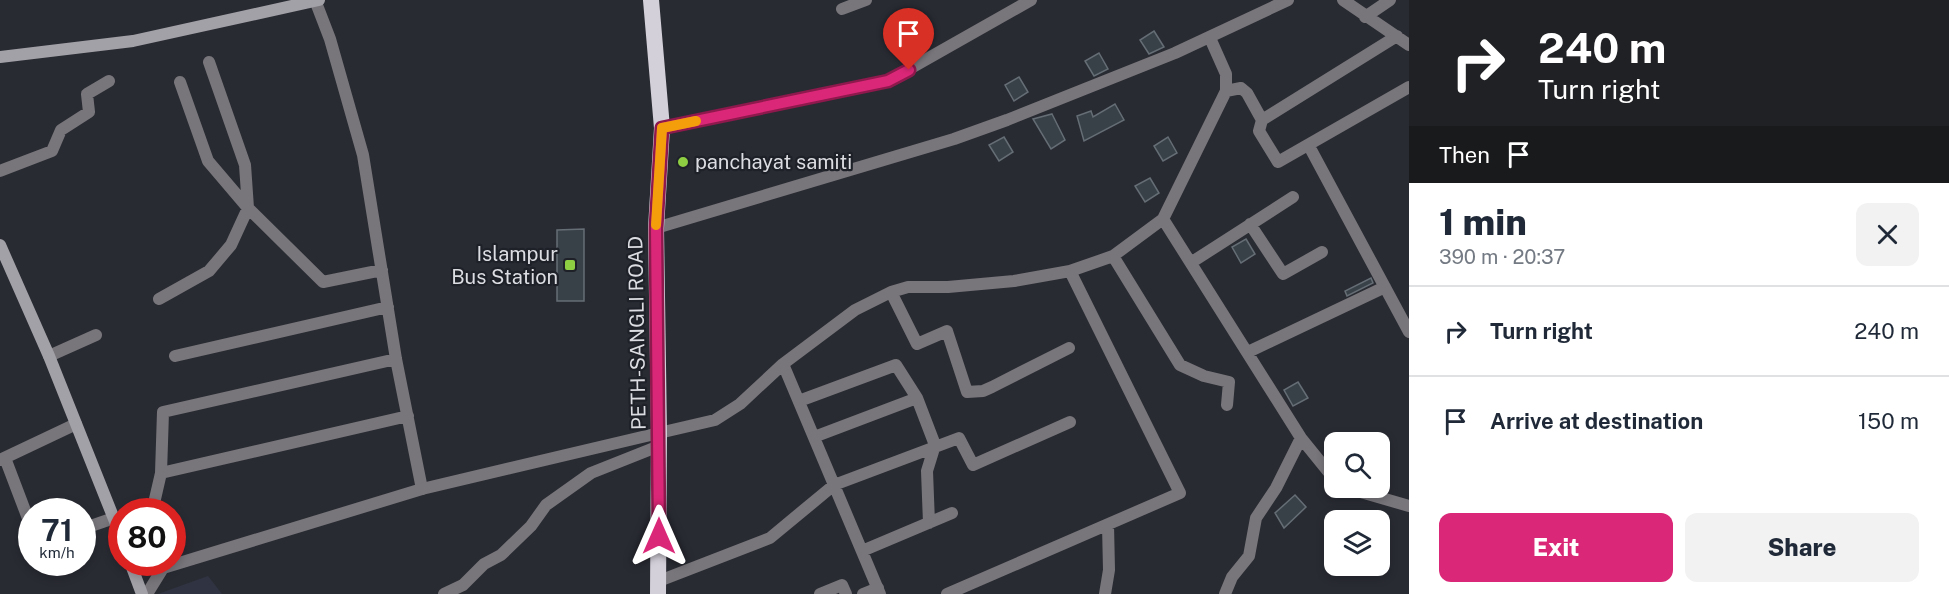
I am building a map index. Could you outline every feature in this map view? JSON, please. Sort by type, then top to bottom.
[{"type":"highway","name":"PETH-SANGLI ROAD","points":[[651,0],[662,128],[656,228],[659,439],[658,587]]},
{"type":"main road","points":[[0,57],[133,41],[317,0]]},
{"type":"main road","points":[[0,245],[49,356],[108,503]]},
{"type":"main road","points":[[135,576],[142,594]]},
{"type":"street","points":[[317,0],[363,155],[396,359],[422,489]]},
{"type":"street","points":[[843,9],[866,0]]},
{"type":"street","points":[[662,128],[888,81],[1031,0]]},
{"type":"street","points":[[656,228],[954,139],[1210,38],[1288,0]]},
{"type":"street","points":[[1343,0],[1409,45]]},
{"type":"street","points":[[1365,17],[1390,0]]},
{"type":"street","points":[[1397,36],[1262,120],[1259,131],[1278,162],[1409,87]]},
{"type":"street","points":[[186,558],[422,489],[659,439],[715,420],[740,404],[783,364],[855,310],[891,292],[908,287],[948,287],[1014,281],[1070,271],[1113,256],[1163,219],[1226,91],[1226,74],[1210,38]]},
{"type":"street","points":[[159,299],[209,271],[231,245],[248,208],[245,165],[209,62]]},
{"type":"street","points":[[0,171],[52,151],[61,130],[89,112],[87,94],[109,81]]},
{"type":"street","points":[[180,82],[208,161],[248,208],[323,282],[382,270]]},
{"type":"street","points":[[1226,91],[1241,88],[1247,93],[1262,120]]},
{"type":"street","points":[[1309,146],[1409,332]]},
{"type":"street","points":[[1192,262],[1293,197]]},
{"type":"street","points":[[1163,219],[1301,438],[1324,466]]},
{"type":"street","points":[[1250,224],[1283,274],[1322,252]]},
{"type":"street","points":[[1113,256],[1180,364],[1204,376],[1229,382],[1227,405]]},
{"type":"street","points":[[947,594],[1180,493],[1070,271]]},
{"type":"street","points":[[1248,352],[1385,287]]},
{"type":"street","points":[[891,292],[917,344],[946,331],[967,392],[983,391],[1069,348]]},
{"type":"street","points":[[175,356],[388,307]]},
{"type":"street","points":[[49,356],[96,335]]},
{"type":"street","points":[[155,498],[161,473],[163,412],[396,359]]},
{"type":"street","points":[[783,364],[879,591],[863,594]]},
{"type":"street","points":[[799,401],[896,365],[917,398],[935,446],[927,471],[929,523]]},
{"type":"street","points":[[814,437],[917,398]]},
{"type":"street","points":[[161,473],[408,416]]},
{"type":"street","points":[[658,587],[770,538],[834,485],[959,438],[973,465],[1070,422]]},
{"type":"street","points":[[19,498],[2,459],[76,424]]},
{"type":"street","points":[[1225,594],[1232,577],[1248,556],[1256,518],[1276,488],[1301,438]]},
{"type":"street","points":[[444,594],[463,585],[484,564],[501,555],[531,526],[546,505],[591,473],[659,439]]},
{"type":"street","points":[[1381,498],[1409,506]]},
{"type":"street","points":[[862,551],[952,513]]},
{"type":"street","points":[[1105,594],[1109,570],[1108,525]]},
{"type":"street","points":[[147,594],[156,576]]},
{"type":"street","points":[[820,594],[842,585],[846,594]]},
{"type":"shaded area","points":[[208,576],[222,594],[158,594]]},
{"type":"building","points":[[1154,31],[1164,47],[1149,54],[1140,40]]},
{"type":"building","points":[[1099,53],[1108,69],[1094,76],[1085,61]]},
{"type":"building","points":[[1019,77],[1028,92],[1014,101],[1005,85]]},
{"type":"building","points":[[1115,104],[1124,120],[1084,141],[1077,116],[1091,111],[1093,117]]},
{"type":"building","points":[[1052,114],[1065,140],[1051,149],[1033,119]]},
{"type":"building","points":[[1004,137],[1013,152],[999,161],[989,145]]},
{"type":"building","points":[[1168,137],[1177,153],[1163,161],[1154,146]]},
{"type":"building","points":[[1150,178],[1159,193],[1145,202],[1135,186]]},
{"type":"building","name":"Islampur Bus Station","points":[[584,229],[584,301],[557,301],[557,230]]},
{"type":"building","points":[[1246,239],[1255,254],[1241,263],[1232,247]]},
{"type":"building","points":[[1371,278],[1373,283],[1347,296],[1345,291]]},
{"type":"building","points":[[1298,382],[1308,398],[1293,406],[1284,390]]},
{"type":"building","points":[[1295,495],[1306,507],[1284,528],[1275,513]]},
{"type":"slow traffic","points":[[656,225],[662,128],[696,121]]},
{"type":"place","name":"panchayat samiti","points":[[683,162]]},
{"type":"place","name":"Islampur Bus Station","points":[[570,265]]},
{"type":"route","points":[[659,536],[656,228],[662,128],[888,81],[909,70]]}]
